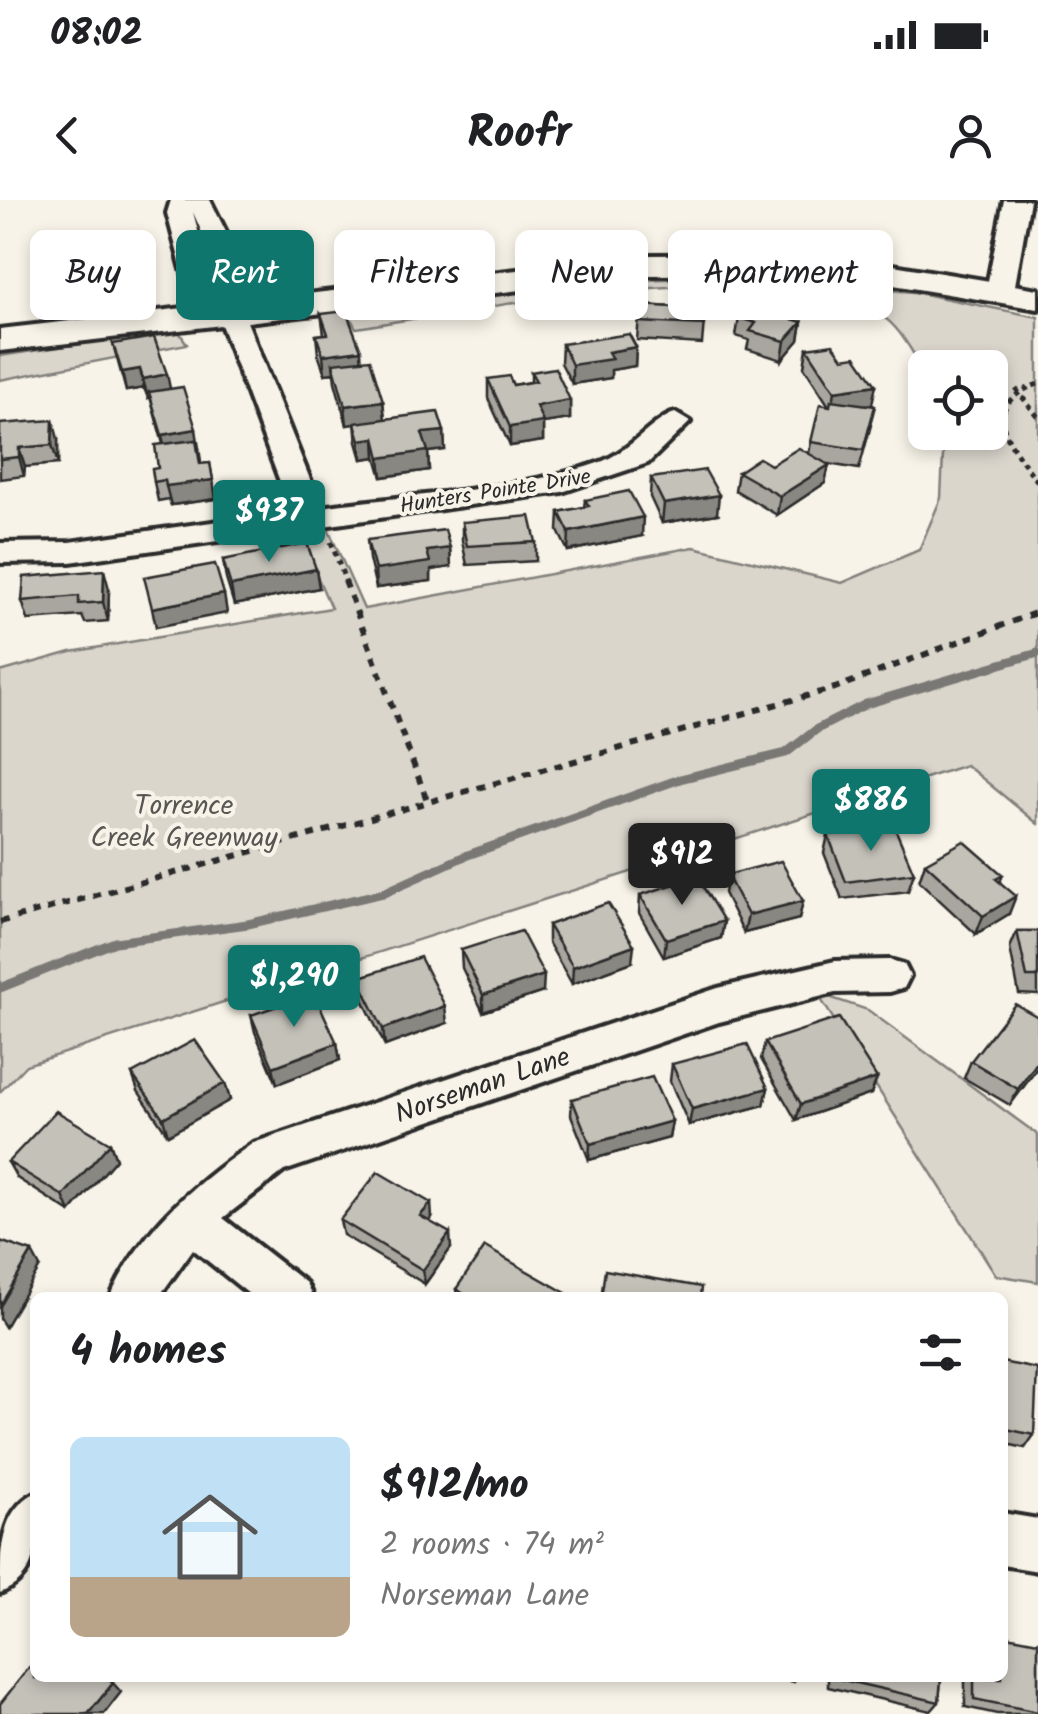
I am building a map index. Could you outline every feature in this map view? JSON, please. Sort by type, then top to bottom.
[{"type":"main road","points":[[314,292],[648,264],[794,264],[1038,299]]},
{"type":"main road","points":[[0,340],[176,308]]},
{"type":"street","points":[[184,200],[180,213],[185,230]]},
{"type":"street","points":[[195,200],[205,210],[214,230]]},
{"type":"street","points":[[1000,291],[1017,200]]},
{"type":"street","points":[[234,320],[317,521]]},
{"type":"street","name":"Hunters Pointe Drive","points":[[0,554],[70,552],[317,521],[562,483],[632,462],[652,451],[676,422]]},
{"type":"street","name":"Norseman Lane","points":[[137,1292],[163,1248],[190,1220],[226,1185],[269,1157],[718,1005],[835,977],[890,976]]},
{"type":"street","points":[[190,1220],[282,1292]]},
{"type":"street","points":[[0,1567],[30,1525]]},
{"type":"street","points":[[1008,1540],[1038,1545]]},
{"type":"path","points":[[1038,384],[1016,389],[1005,397],[1001,410],[1004,430],[1038,482]]},
{"type":"path","points":[[1016,389],[1038,418]]},
{"type":"path","points":[[317,521],[428,803]]},
{"type":"path","points":[[0,922],[684,727],[836,688],[1038,612]]},
{"type":"green space","name":"Torrence Creek Greenway","points":[[668,279],[668,288],[648,289],[648,280]]},
{"type":"green space","name":"Torrence Creek Greenway","points":[[515,289],[515,303],[495,306],[495,291]]},
{"type":"green space","name":"Torrence Creek Greenway","points":[[893,290],[1038,317],[1038,824],[966,765],[26,1065],[0,1092],[0,672],[71,652],[331,608],[297,530],[327,526],[364,609],[694,547],[842,583],[919,550],[941,498],[943,450],[1008,450],[1008,350],[911,350],[887,320],[893,320]]},
{"type":"green space","name":"Torrence Creek Greenway","points":[[352,320],[404,320],[356,328]]},
{"type":"green space","points":[[177,329],[187,344],[0,380],[0,356]]},
{"type":"green space","points":[[817,993],[868,1010],[1038,1135],[1038,1282],[996,1275]]},
{"type":"building","points":[[648,305],[668,307],[668,320],[704,320],[704,325],[639,322],[648,320]]},
{"type":"building","points":[[334,312],[334,320],[349,320],[361,350],[323,355],[316,335],[328,334],[321,314]]},
{"type":"building","points":[[746,320],[802,322],[785,341],[750,331],[756,323]]},
{"type":"building","points":[[629,334],[636,347],[608,352],[612,359],[572,365],[562,344]]},
{"type":"building","points":[[154,337],[167,374],[143,379],[140,369],[122,372],[113,344]]},
{"type":"building","points":[[833,344],[843,358],[856,356],[876,385],[835,391],[807,348]]},
{"type":"building","points":[[370,359],[383,401],[345,406],[333,363]]},
{"type":"building","points":[[555,368],[570,400],[536,406],[543,422],[510,427],[488,379],[509,376],[513,385],[536,381],[531,372]]},
{"type":"building","points":[[183,387],[196,429],[162,435],[149,392]]},
{"type":"building","points":[[831,400],[875,406],[863,450],[811,442],[820,404],[830,406]]},
{"type":"building","points":[[438,412],[444,431],[422,433],[428,451],[380,458],[375,438],[360,440],[355,423]]},
{"type":"building","points":[[53,420],[52,445],[19,448],[19,457],[0,459],[0,424]]},
{"type":"building","points":[[196,440],[200,464],[210,463],[213,480],[166,486],[165,480],[154,482],[152,469],[158,468],[155,445]]},
{"type":"building","points":[[799,448],[829,465],[780,496],[738,472],[759,458],[771,465]]},
{"type":"building","points":[[705,470],[719,495],[664,504],[651,478]]},
{"type":"building","points":[[629,491],[643,517],[569,532],[559,512],[589,506],[585,500]]},
{"type":"building","points":[[530,516],[536,542],[467,546],[462,522]]},
{"type":"building","points":[[445,530],[450,548],[427,551],[430,562],[375,570],[367,540]]},
{"type":"building","points":[[307,543],[316,569],[231,586],[223,560]]},
{"type":"building","points":[[215,564],[224,594],[152,608],[144,577]]},
{"type":"building","points":[[104,570],[103,602],[79,604],[79,596],[22,601],[24,577]]},
{"type":"building","points":[[894,826],[914,873],[846,882],[828,835]]},
{"type":"building","points":[[964,841],[1003,875],[996,879],[1016,896],[983,916],[925,863]]},
{"type":"building","points":[[781,861],[803,901],[748,915],[727,875]]},
{"type":"building","points":[[697,877],[724,921],[666,939],[640,895]]},
{"type":"building","points":[[608,903],[634,945],[573,967],[548,925]]},
{"type":"building","points":[[521,931],[544,975],[483,995],[461,950]]},
{"type":"building","points":[[1017,931],[1038,931],[1038,977],[1027,977]]},
{"type":"building","points":[[420,957],[445,1006],[383,1029],[358,978]]},
{"type":"building","points":[[314,993],[337,1043],[273,1067],[251,1015]]},
{"type":"building","points":[[1015,1004],[1038,1017],[1038,1061],[1018,1089],[971,1061]]},
{"type":"building","points":[[839,1018],[877,1078],[801,1104],[765,1042]]},
{"type":"building","points":[[195,1040],[225,1083],[163,1118],[132,1074]]},
{"type":"building","points":[[747,1044],[768,1088],[692,1109],[672,1064]]},
{"type":"building","points":[[652,1077],[672,1121],[590,1144],[572,1099]]},
{"type":"building","points":[[56,1111],[110,1143],[63,1196],[8,1162]]},
{"type":"building","points":[[378,1172],[431,1203],[420,1216],[450,1233],[423,1270],[340,1220]]},
{"type":"building","points":[[0,1241],[32,1252],[0,1306]]},
{"type":"building","points":[[485,1247],[564,1292],[461,1292],[456,1289]]},
{"type":"building","points":[[605,1270],[701,1287],[701,1292],[602,1292]]},
{"type":"building","points":[[1008,1363],[1037,1369],[1034,1435],[1008,1429]]},
{"type":"building","points":[[1008,1636],[1038,1642],[1038,1712],[974,1699],[974,1682],[1008,1682]]},
{"type":"building","points":[[30,1666],[30,1682],[113,1683],[88,1714],[0,1714],[0,1704]]},
{"type":"building","points":[[852,1682],[941,1682],[939,1702]]},
{"type":"waterway","points":[[0,988],[115,942],[248,924],[383,893],[465,856],[680,779],[786,753],[817,729],[866,704],[1038,653]]}]
